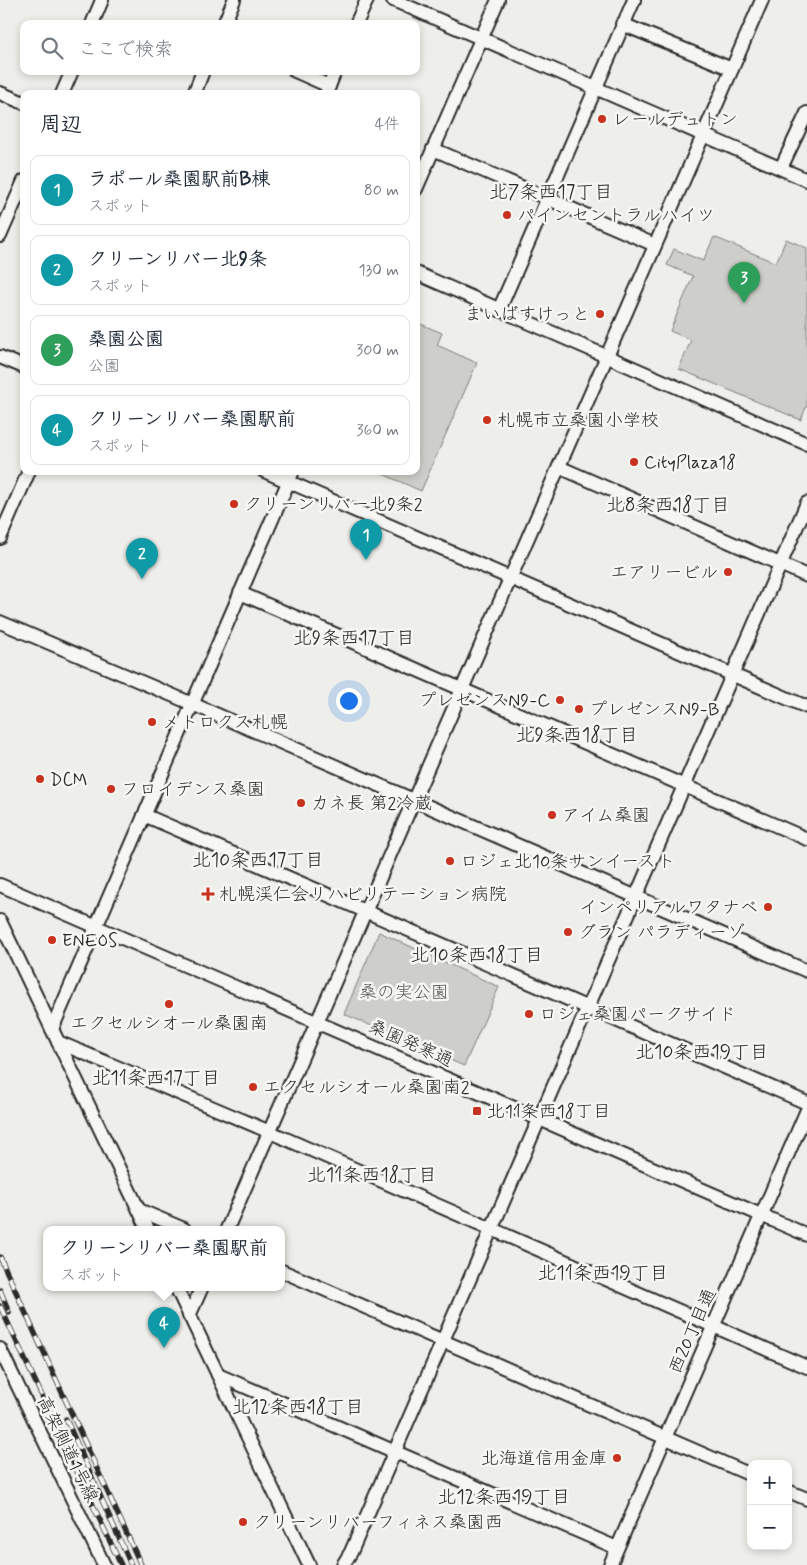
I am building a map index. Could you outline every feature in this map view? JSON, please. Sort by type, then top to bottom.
[{"type":"street","points":[[94,20],[102,0]]},
{"type":"street","points":[[226,20],[234,0]]},
{"type":"street","points":[[358,20],[367,0]]},
{"type":"street","points":[[393,0],[807,180]]},
{"type":"street","points":[[420,180],[498,0]]},
{"type":"street","points":[[499,310],[634,0]]},
{"type":"street","points":[[228,1226],[762,0]]},
{"type":"street","points":[[622,24],[732,69]]},
{"type":"street","points":[[64,90],[70,75]]},
{"type":"street","points":[[196,90],[201,75]]},
{"type":"street","points":[[302,75],[327,90],[334,75]]},
{"type":"street","points":[[0,93],[20,101]]},
{"type":"street","points":[[781,168],[807,113]]},
{"type":"street","points":[[434,149],[655,245]]},
{"type":"street","points":[[0,236],[20,190]]},
{"type":"street","points":[[420,276],[807,444]]},
{"type":"street","points":[[0,357],[20,365]]},
{"type":"street","points":[[559,467],[807,576]]},
{"type":"street","points":[[0,538],[27,475]]},
{"type":"street","points":[[52,1029],[291,477],[510,578],[807,707]]},
{"type":"street","points":[[347,1564],[807,504]]},
{"type":"street","points":[[240,593],[807,839]]},
{"type":"street","points":[[0,622],[807,971]]},
{"type":"street","points":[[144,815],[807,1103]]},
{"type":"street","name":"桑園発寒通","points":[[0,885],[807,1235]]},
{"type":"street","points":[[0,921],[147,1226]]},
{"type":"street","points":[[58,1042],[270,1132],[807,1367]]},
{"type":"street","name":"西20丁目通","points":[[610,1565],[807,1110]]},
{"type":"street","points":[[139,1210],[177,1226]]},
{"type":"street","points":[[285,1272],[747,1472]]},
{"type":"street","points":[[178,1291],[309,1565]]},
{"type":"street","points":[[190,1316],[200,1291]]},
{"type":"street","name":"高架側道1号線","points":[[0,1349],[104,1565]]},
{"type":"street","points":[[218,1374],[617,1548]]},
{"type":"street","points":[[792,1493],[807,1499]]},
{"type":"green space","points":[[714,237],[776,263],[786,239],[807,248],[807,405],[801,420],[679,369],[691,340],[670,331],[693,276],[667,265],[674,249],[703,261]]},
{"type":"green space","points":[[420,324],[442,333],[437,345],[477,363],[421,491],[385,475],[420,475]]},
{"type":"green space","name":"桑の実公園","points":[[379,932],[499,987],[464,1066],[344,1014]]},
{"type":"railway","points":[[0,1257],[141,1565]]},
{"type":"railway","points":[[0,1290],[9,1312]]},
{"type":"railway","points":[[0,1306],[121,1565]]},
{"type":"railway","points":[[66,1419],[131,1565]]},
{"type":"place","name":"レールデュトン","points":[[602,119]]},
{"type":"place","name":"パインセントラルハイツ","points":[[507,215]]},
{"type":"place","name":"桑園公園","points":[[744,303]]},
{"type":"place","name":"まいばすけっと","points":[[600,314]]},
{"type":"place","name":"札幌市立桑園小学校","points":[[487,420]]},
{"type":"place","name":"CityPlaza18","points":[[634,462]]},
{"type":"place","name":"クリーンリバー北9条2","points":[[234,504]]},
{"type":"place","name":"ラポール桑園駅前B棟","points":[[366,560]]},
{"type":"place","name":"エアリービル","points":[[728,572]]},
{"type":"place","name":"クリーンリバー北9条","points":[[142,579]]},
{"type":"place","name":"プレゼンスN9-C","points":[[560,700]]},
{"type":"place","name":"プレゼンスN9-B","points":[[579,709]]},
{"type":"place","name":"メトロクス札幌","points":[[152,722]]},
{"type":"place","name":"DCM","points":[[40,779]]},
{"type":"place","name":"フロイデンス桑園","points":[[111,789]]},
{"type":"place","name":"カネ長 第2冷蔵","points":[[301,803]]},
{"type":"place","name":"アイム桑園","points":[[552,815]]},
{"type":"place","name":"ロジェ北10条サンイースト","points":[[450,861]]},
{"type":"place","name":"札幌渓仁会リハビリテーション病院","points":[[208,894]]},
{"type":"place","name":"インペリアルワタナベ","points":[[768,907]]},
{"type":"place","name":"グラン パラディーゾ","points":[[568,932]]},
{"type":"place","name":"ENEOS","points":[[52,940]]},
{"type":"place","name":"エクセルシオール桑園南","points":[[169,1004]]},
{"type":"place","name":"ロジェ桑園パークサイド","points":[[529,1014]]},
{"type":"place","name":"エクセルシオール桑園南2","points":[[253,1087]]},
{"type":"place","name":"北11条西18丁目","points":[[477,1111]]},
{"type":"place","name":"クリーンリバー桑園駅前","points":[[164,1348]]},
{"type":"place","name":"北海道信用金庫","points":[[617,1458]]},
{"type":"place","name":"クリーンリバーフィネス桑園西","points":[[243,1522]]},
{"type":"district","name":"北7条西17丁目","points":[[551,191]]},
{"type":"district","name":"北8条西18丁目","points":[[668,504]]},
{"type":"district","name":"北9条西17丁目","points":[[354,637]]},
{"type":"district","name":"北9条西18丁目","points":[[577,734]]},
{"type":"district","name":"北10条西17丁目","points":[[258,859]]},
{"type":"district","name":"北10条西18丁目","points":[[477,954]]},
{"type":"district","name":"北10条西19丁目","points":[[702,1051]]},
{"type":"district","name":"北11条西17丁目","points":[[156,1077]]},
{"type":"district","name":"北11条西18丁目","points":[[372,1174]]},
{"type":"district","name":"北11条西19丁目","points":[[603,1272]]},
{"type":"district","name":"北12条西18丁目","points":[[298,1406]]},
{"type":"district","name":"北12条西19丁目","points":[[504,1496]]}]
